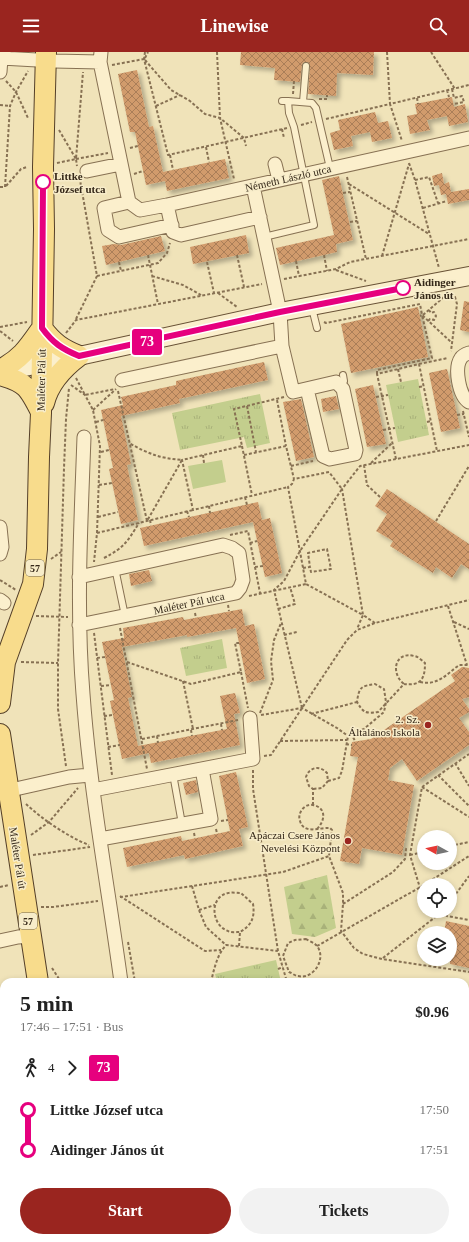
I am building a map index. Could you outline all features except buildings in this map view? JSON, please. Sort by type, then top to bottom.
[{"type":"main road","name":"Maléter Pál út","points":[[0,703],[3,670],[12,639],[33,584],[37,555],[42,364],[35,325],[44,229],[41,58]]},
{"type":"main road","points":[[41,413],[33,396],[23,384],[0,373],[25,352],[35,325],[57,345],[66,351],[79,356]]},
{"type":"main road","points":[[41,413],[46,395],[54,380],[67,365],[79,356]]},
{"type":"main road","name":"Maléter Pál út","points":[[0,734],[4,792],[37,978]]},
{"type":"street","points":[[3,76],[2,55],[37,60],[41,58],[101,62],[128,178],[130,202],[104,208],[108,230],[119,237],[172,229],[181,234],[260,217]]},
{"type":"street","name":"Németh László utca","points":[[130,202],[140,210],[167,205],[344,165],[407,157],[469,138]]},
{"type":"street","points":[[81,171],[122,155]]},
{"type":"street","points":[[275,164],[279,180]]},
{"type":"street","points":[[253,186],[280,312],[282,346],[293,392],[340,378],[356,450],[355,454],[330,459],[323,456],[307,389]]},
{"type":"street","points":[[167,205],[172,229]]},
{"type":"street","points":[[0,373],[280,312],[316,313],[469,276]]},
{"type":"street","points":[[120,384],[282,346]]},
{"type":"street","points":[[464,357],[458,373],[463,396],[469,402]]},
{"type":"street","points":[[84,437],[79,577],[79,622],[83,693],[91,781],[100,839],[115,898],[122,978]]},
{"type":"street","points":[[0,527],[2,547],[0,554]]},
{"type":"street","name":"Maléter Pál utca","points":[[79,577],[223,545],[232,548],[238,553],[243,580],[236,593],[122,620],[79,622]]},
{"type":"street","points":[[4,792],[69,777],[91,781],[173,774],[253,759],[250,718]]},
{"type":"street","points":[[100,839],[211,819],[202,769]]},
{"type":"street","points":[[0,941],[31,936]]},
{"type":"lane","points":[[303,102],[306,66]]},
{"type":"lane","points":[[264,237],[314,226],[294,127],[289,114],[287,101],[312,103],[316,108],[330,168]]},
{"type":"lane","points":[[316,313],[317,328]]},
{"type":"lane","points":[[116,568],[122,620]]},
{"type":"lane","points":[[173,774],[182,824]]},
{"type":"path","points":[[145,52],[144,59],[168,156],[170,155],[173,170]]},
{"type":"path","points":[[76,160],[84,69],[89,69],[97,73],[101,62],[108,66],[144,59],[148,52]]},
{"type":"path","points":[[217,52],[220,118],[235,183]]},
{"type":"path","points":[[387,52],[390,104],[415,180],[440,273]]},
{"type":"path","points":[[432,52],[453,89],[454,98],[462,96],[464,102],[454,104]]},
{"type":"path","points":[[5,187],[10,106],[16,92],[41,58]]},
{"type":"path","points":[[144,59],[171,90],[190,100],[205,114],[220,118],[244,138],[246,146]]},
{"type":"path","points":[[3,76],[16,92],[30,122]]},
{"type":"path","points":[[287,101],[294,81]]},
{"type":"path","points":[[170,155],[469,85]]},
{"type":"path","points":[[447,90],[448,97]]},
{"type":"path","points":[[156,106],[180,95]]},
{"type":"path","points":[[417,98],[418,104]]},
{"type":"path","points":[[0,105],[10,106]]},
{"type":"path","points":[[365,110],[366,115]]},
{"type":"path","points":[[346,114],[347,118]]},
{"type":"path","points":[[56,125],[81,171],[97,276],[76,320],[57,345]]},
{"type":"path","points":[[282,129],[284,138]]},
{"type":"path","points":[[57,163],[122,155],[138,146]]},
{"type":"path","points":[[206,147],[209,162]]},
{"type":"path","points":[[382,256],[395,212],[407,157]]},
{"type":"path","points":[[344,165],[366,259]]},
{"type":"path","points":[[0,187],[5,187],[21,169],[27,167]]},
{"type":"path","points":[[128,178],[143,171]]},
{"type":"path","points":[[415,180],[429,177],[438,203]]},
{"type":"path","points":[[348,184],[430,235]]},
{"type":"path","points":[[343,193],[350,192]]},
{"type":"path","points":[[423,208],[448,201]]},
{"type":"path","points":[[350,222],[357,221]]},
{"type":"path","points":[[97,276],[158,263],[167,253],[172,229]]},
{"type":"path","points":[[76,320],[327,271],[336,269],[350,262],[469,239]]},
{"type":"path","points":[[148,255],[158,304]]},
{"type":"path","points":[[237,255],[244,287]]},
{"type":"path","points":[[324,255],[327,271]]},
{"type":"path","points":[[296,261],[299,276]]},
{"type":"path","points":[[119,262],[121,271]]},
{"type":"path","points":[[207,262],[214,293]]},
{"type":"path","points":[[336,269],[368,281]]},
{"type":"path","points":[[152,276],[183,285],[202,295]]},
{"type":"path","points":[[217,292],[252,318]]},
{"type":"path","points":[[448,294],[455,297],[457,304],[452,343],[421,316],[448,294]]},
{"type":"path","points":[[316,313],[326,323],[420,304],[421,316],[432,358],[377,370],[396,459]]},
{"type":"path","points":[[428,321],[430,319],[434,320],[436,316],[434,312],[431,313],[429,310]]},
{"type":"path","points":[[1,326],[35,325]]},
{"type":"path","points":[[0,331],[17,344]]},
{"type":"path","points":[[377,374],[419,364],[437,451]]},
{"type":"path","points":[[398,369],[401,382]]},
{"type":"path","points":[[69,777],[58,709],[58,663],[65,440],[70,384]]},
{"type":"path","points":[[86,395],[120,384]]},
{"type":"path","points":[[93,410],[120,384]]},
{"type":"path","points":[[120,384],[129,443],[147,521]]},
{"type":"path","points":[[419,387],[424,386]]},
{"type":"path","points":[[252,496],[234,409],[285,397],[283,391]]},
{"type":"path","points":[[376,397],[388,395]]},
{"type":"path","points":[[97,533],[288,487],[292,484],[294,479],[277,399]]},
{"type":"path","points":[[247,406],[256,452]]},
{"type":"path","points":[[457,415],[464,414]]},
{"type":"path","points":[[96,422],[103,420]]},
{"type":"path","points":[[426,422],[431,421]]},
{"type":"path","points":[[383,430],[395,428]]},
{"type":"path","points":[[129,443],[155,456],[166,459],[182,460],[242,446]]},
{"type":"path","points":[[371,464],[392,443]]},
{"type":"path","points":[[352,467],[469,445]]},
{"type":"path","points":[[244,455],[286,446]]},
{"type":"path","points":[[100,452],[109,450]]},
{"type":"path","points":[[203,455],[204,463]]},
{"type":"path","points":[[182,460],[194,510]]},
{"type":"path","points":[[147,521],[182,460]]},
{"type":"path","points":[[291,466],[318,460]]},
{"type":"path","points":[[364,465],[367,485],[381,498]]},
{"type":"path","points":[[274,590],[284,581],[300,551],[342,488],[360,466]]},
{"type":"path","points":[[436,521],[469,466]]},
{"type":"path","points":[[286,978],[278,951],[253,789],[253,759],[271,755],[347,640],[356,630],[363,615],[342,488],[329,472],[294,479]]},
{"type":"path","points":[[99,485],[112,483]]},
{"type":"path","points":[[288,487],[306,584]]},
{"type":"path","points":[[245,497],[247,504]]},
{"type":"path","points":[[209,506],[210,512]]},
{"type":"path","points":[[187,511],[189,517]]},
{"type":"path","points":[[98,517],[118,512]]},
{"type":"path","points":[[150,520],[151,525]]},
{"type":"path","points":[[104,558],[117,551],[127,542],[139,523]]},
{"type":"path","points":[[250,543],[257,542]]},
{"type":"path","points":[[327,549],[331,569],[311,572],[310,566],[308,553],[327,549]]},
{"type":"path","points":[[255,567],[263,566]]},
{"type":"path","points":[[303,568],[310,566]]},
{"type":"path","points":[[0,580],[20,592]]},
{"type":"path","points":[[247,596],[306,584],[375,623]]},
{"type":"path","points":[[278,609],[295,604],[290,587]]},
{"type":"path","points":[[274,590],[302,708],[348,736]]},
{"type":"path","points":[[356,630],[375,623],[469,600]]},
{"type":"path","points":[[420,682],[427,684],[437,682],[459,665],[468,665],[448,606]]},
{"type":"path","points":[[22,615],[59,617],[79,622]]},
{"type":"path","points":[[122,620],[147,769],[140,771]]},
{"type":"path","points":[[281,622],[274,640],[271,661],[273,680],[259,716],[302,708]]},
{"type":"path","points":[[454,622],[469,629]]},
{"type":"path","points":[[93,630],[112,775],[119,774]]},
{"type":"path","points":[[284,635],[297,632]]},
{"type":"path","points":[[142,739],[250,718],[235,643],[239,643]]},
{"type":"path","points":[[405,655],[416,656],[424,663],[425,674],[420,682],[413,685],[404,684],[398,680],[395,669],[398,660],[405,655]]},
{"type":"path","points":[[97,658],[105,657]]},
{"type":"path","points":[[128,662],[191,684],[241,672]]},
{"type":"path","points":[[3,670],[58,663]]},
{"type":"path","points":[[240,668],[244,667]]},
{"type":"path","points":[[183,681],[192,736]]},
{"type":"path","points":[[328,781],[339,778],[342,771],[348,736],[351,733],[364,729],[384,712],[386,702],[384,690],[375,684],[364,685],[358,691],[357,702],[362,710],[370,713],[378,712],[386,702],[404,684]]},
{"type":"path","points":[[100,686],[111,685]]},
{"type":"path","points":[[311,714],[357,702]]},
{"type":"path","points":[[104,716],[113,715]]},
{"type":"path","points":[[221,724],[222,730]]},
{"type":"path","points":[[351,733],[354,742]]},
{"type":"path","points":[[157,736],[158,743]]},
{"type":"path","points":[[280,740],[347,740]]},
{"type":"path","points":[[346,744],[352,745]]},
{"type":"path","points":[[108,747],[120,745]]},
{"type":"path","points":[[417,878],[410,855],[422,787],[469,754]]},
{"type":"path","points":[[455,763],[469,786]]},
{"type":"path","points":[[315,768],[320,768],[324,770],[328,776],[328,781],[322,788],[314,789],[309,786],[306,777],[309,771],[315,768]]},
{"type":"path","points":[[438,775],[469,806]]},
{"type":"path","points":[[27,837],[34,834],[49,822],[84,781],[91,781]]},
{"type":"path","points":[[422,787],[469,817]]},
{"type":"path","points":[[313,805],[314,789]]},
{"type":"path","points":[[22,807],[25,801],[37,814],[71,836],[92,847],[32,855],[30,849]]},
{"type":"path","points":[[316,829],[322,825],[324,817],[321,810],[313,805],[308,805],[301,810],[298,818],[300,824],[305,829],[310,830],[316,829],[324,827],[332,830],[329,856],[343,893],[341,931],[354,948],[363,954],[382,959],[469,972]]},
{"type":"path","points":[[221,821],[228,820]]},
{"type":"path","points":[[457,845],[469,842]]},
{"type":"path","points":[[343,904],[393,872],[405,859],[406,849],[403,848]]},
{"type":"path","points":[[410,855],[417,854]]},
{"type":"path","points":[[26,908],[53,907],[283,872],[329,856]]},
{"type":"path","points":[[435,878],[469,856]]},
{"type":"path","points":[[457,892],[469,876]]},
{"type":"path","points":[[192,886],[206,927],[226,945],[278,951]]},
{"type":"path","points":[[317,946],[341,931],[417,890]]},
{"type":"path","points":[[228,893],[241,893],[253,904],[253,919],[248,927],[240,932],[229,932],[220,927],[214,915],[215,905],[221,896],[228,893]]},
{"type":"path","points":[[115,898],[122,904]]},
{"type":"path","points":[[115,898],[205,951],[221,950]]},
{"type":"path","points":[[199,910],[215,905]]},
{"type":"path","points":[[382,959],[433,918]]},
{"type":"path","points":[[457,918],[469,920]]},
{"type":"path","points":[[239,946],[240,932]]},
{"type":"path","points":[[127,936],[134,978]]},
{"type":"path","points":[[306,939],[317,946],[321,956],[316,970],[307,976],[298,976],[289,972],[283,956],[288,943],[295,940],[306,939]]},
{"type":"path","points":[[212,978],[221,950],[226,945]]},
{"type":"path","points":[[278,969],[282,967]]},
{"type":"green space","points":[[418,379],[429,435],[398,442],[386,385]]},
{"type":"green space","points":[[260,394],[270,443],[247,448],[244,437],[180,450],[172,413]]},
{"type":"green space","points":[[222,460],[226,482],[193,489],[188,466]]},
{"type":"green space","points":[[222,639],[227,668],[186,676],[180,648]]},
{"type":"green space","points":[[327,875],[336,928],[315,937],[292,934],[284,887]]},
{"type":"green space","points":[[276,960],[280,978],[216,978],[215,974]]},
{"type":"bus line","name":"73","points":[[43,182],[44,229],[42,328],[57,345],[66,351],[79,356],[280,312],[403,288]]},
{"type":"place","name":"Littke József utca","points":[[43,182]]},
{"type":"place","name":"Aidinger János út","points":[[403,288]]},
{"type":"place","name":"2. Sz. Általános Iskola","points":[[428,725]]},
{"type":"place","name":"Apáczai Csere János Nevelési Központ","points":[[348,841]]}]
